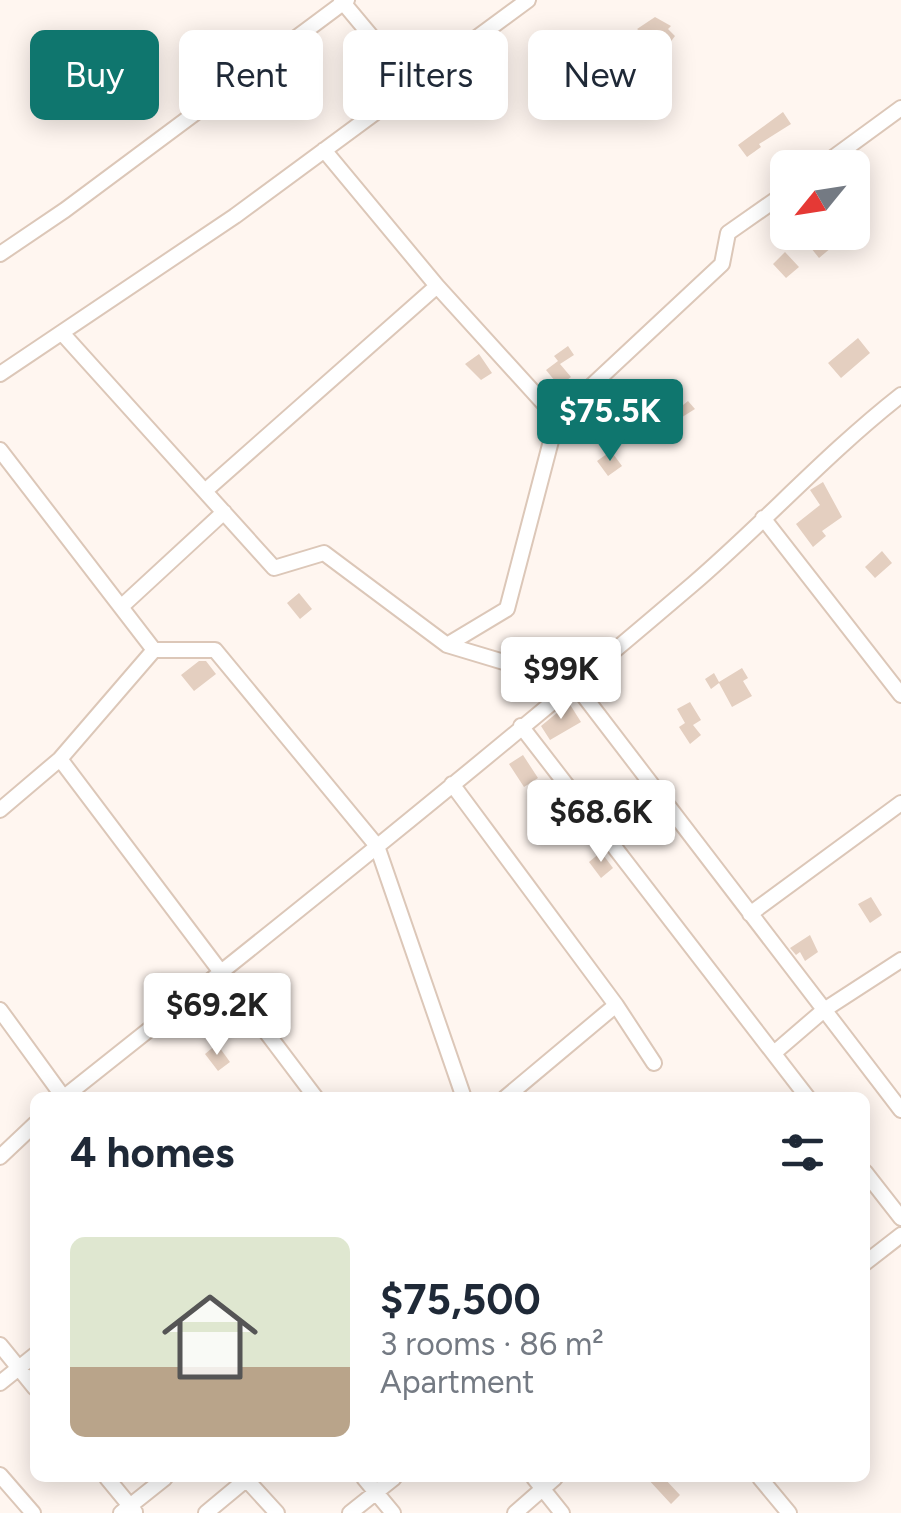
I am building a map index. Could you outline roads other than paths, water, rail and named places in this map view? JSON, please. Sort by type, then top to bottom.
[{"type":"street","points":[[487,30],[528,0]]},
{"type":"street","points":[[0,254],[65,210],[344,1],[367,30]]},
{"type":"street","points":[[844,150],[901,108]]},
{"type":"street","points":[[0,374],[236,216],[365,120]]},
{"type":"street","points":[[324,150],[437,286],[557,418]]},
{"type":"street","points":[[447,645],[507,609],[557,418],[722,264],[728,234],[770,203]]},
{"type":"street","points":[[204,491],[437,286]]},
{"type":"street","points":[[62,332],[274,568],[324,553],[447,645],[574,682],[901,1110]]},
{"type":"street","points":[[70,1092],[222,973],[696,581],[864,424],[901,395]]},
{"type":"street","points":[[0,450],[154,650]]},
{"type":"street","points":[[121,606],[224,512]]},
{"type":"street","points":[[763,518],[901,696]]},
{"type":"street","points":[[0,810],[60,759],[154,650],[215,650],[377,846],[462,1092]]},
{"type":"street","points":[[521,726],[803,1092]]},
{"type":"street","points":[[60,759],[311,1092]]},
{"type":"street","points":[[452,784],[616,1005],[654,1063]]},
{"type":"street","points":[[750,914],[901,804]]},
{"type":"street","points":[[774,1054],[824,1010],[901,960]]},
{"type":"street","points":[[512,1092],[616,1005]]},
{"type":"street","points":[[0,1010],[60,1092]]},
{"type":"street","points":[[0,1158],[30,1129]]},
{"type":"street","points":[[870,1178],[901,1218]]},
{"type":"street","points":[[870,1260],[901,1234]]},
{"type":"street","points":[[0,1345],[30,1382]]},
{"type":"street","points":[[0,1382],[30,1359]]},
{"type":"street","points":[[0,1475],[33,1513]]},
{"type":"street","points":[[110,1482],[129,1511],[161,1482]]},
{"type":"street","points":[[206,1513],[242,1482]]},
{"type":"street","points":[[250,1482],[277,1513]]},
{"type":"street","points":[[367,1482],[393,1513]]},
{"type":"street","points":[[350,1513],[389,1482]]},
{"type":"street","points":[[763,1482],[785,1512]]},
{"type":"street","points":[[515,1513],[538,1483],[562,1513]]}]
